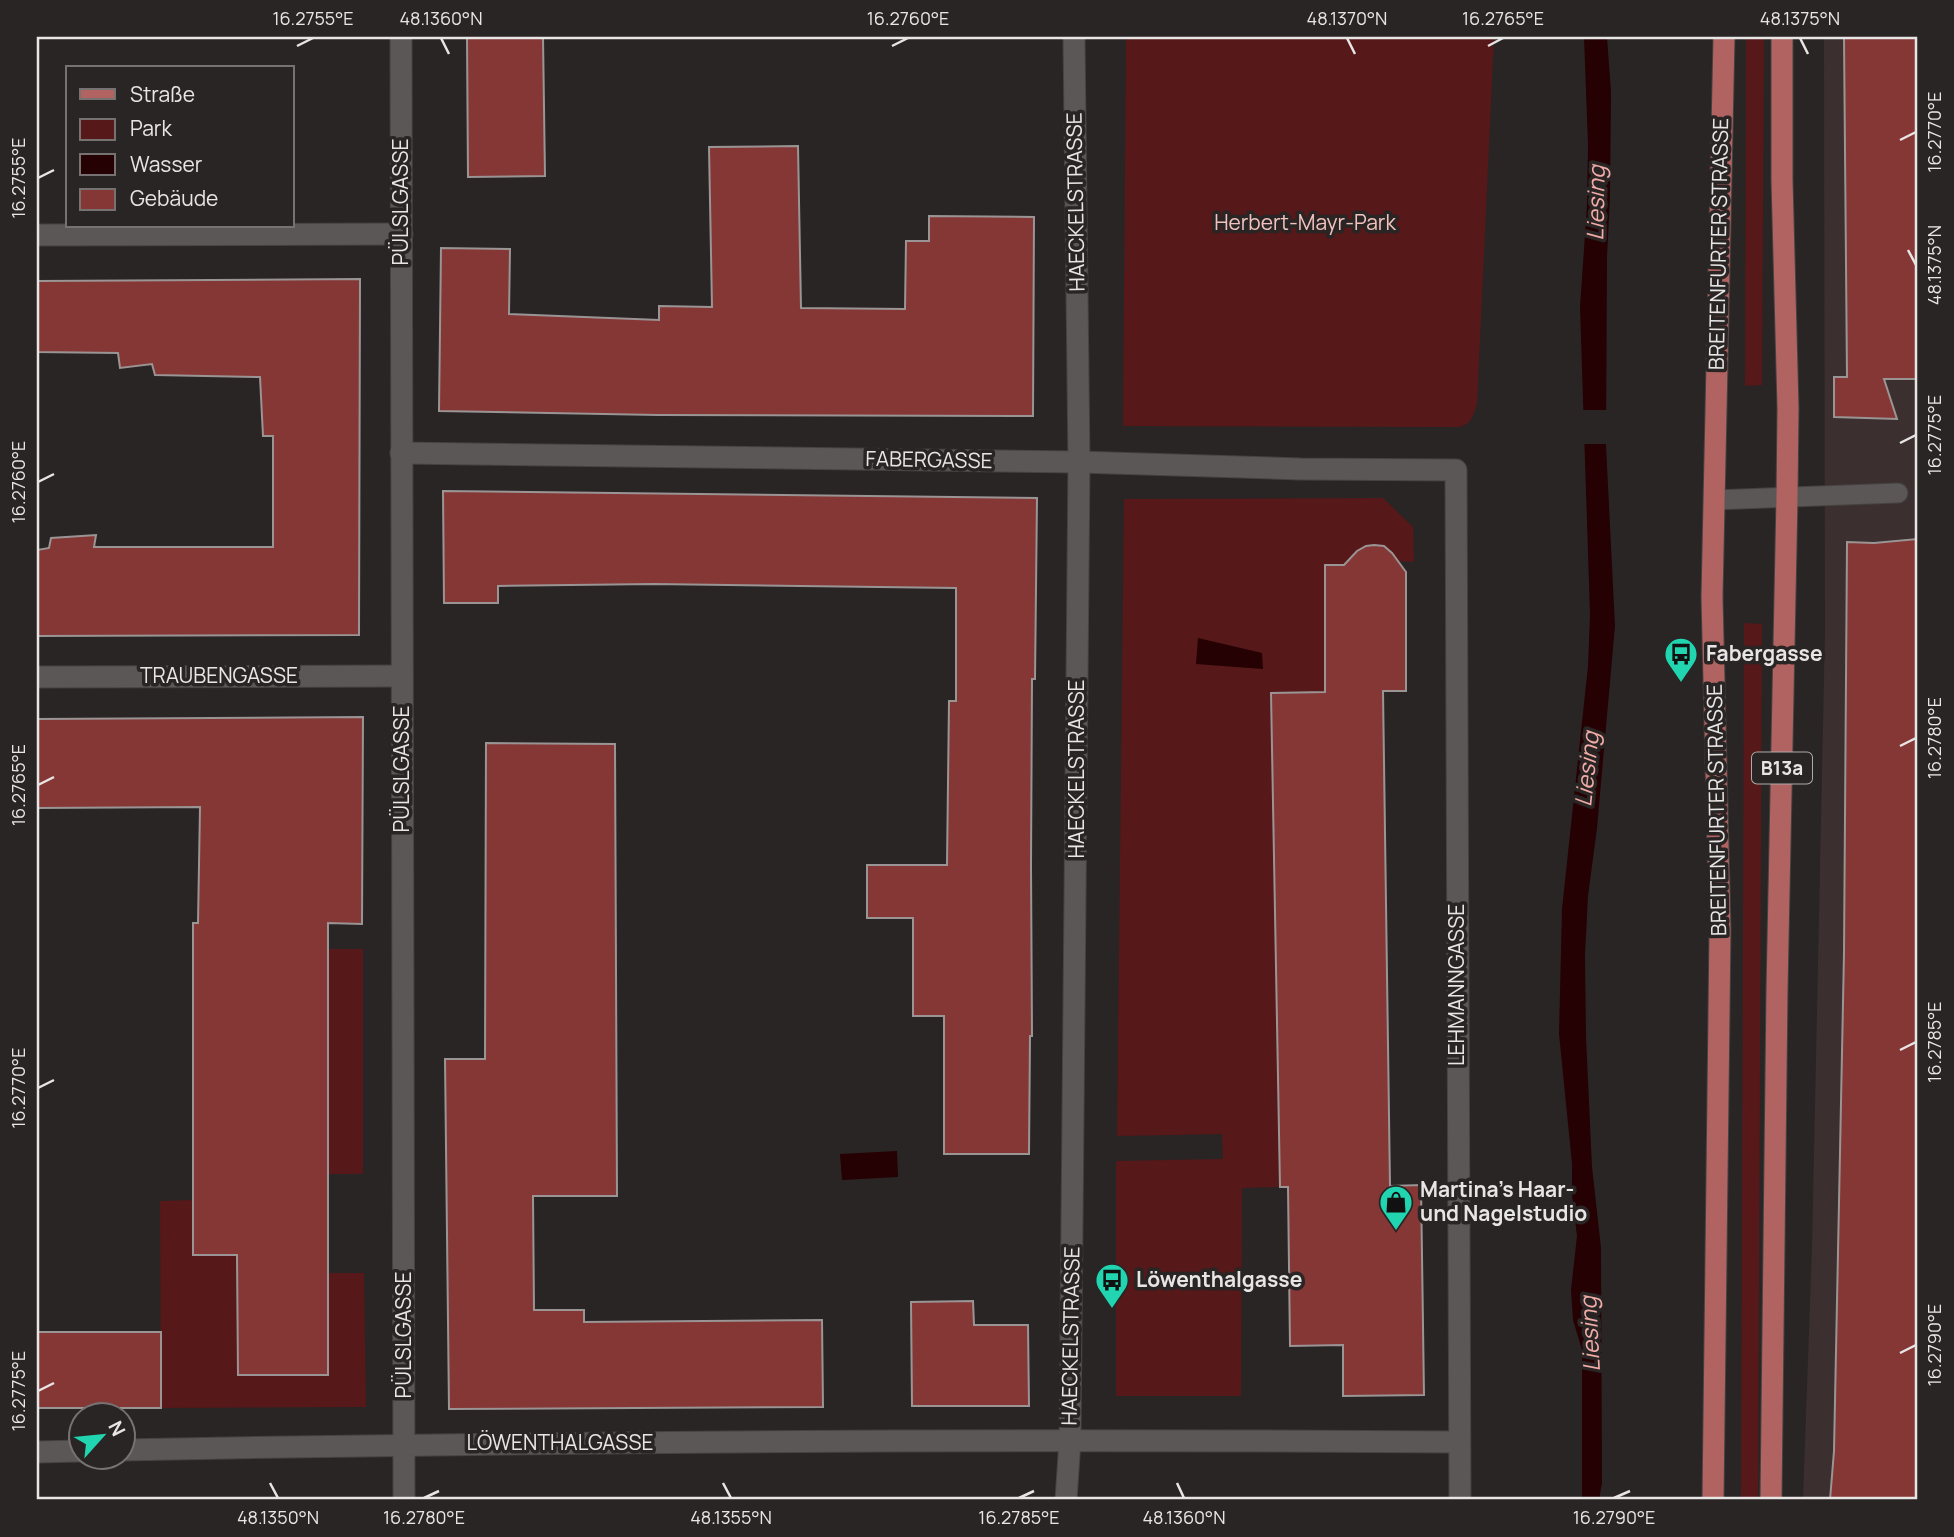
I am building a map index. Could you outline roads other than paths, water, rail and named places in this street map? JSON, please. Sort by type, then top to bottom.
[{"type":"main road","name":"BREITENFURTER STRASSE","points":[[1713,1500],[1720,944],[1712,597],[1724,37]]},
{"type":"main road","name":"B13a","points":[[1771,1500],[1788,408],[1782,180],[1782,37]]},
{"type":"street","name":"PÜLSLGASSE","points":[[401,37],[404,1500]]},
{"type":"street","name":"HAECKELSTRASSE","points":[[1066,1500],[1070,1440],[1080,462],[1074,37]]},
{"type":"street","points":[[37,235],[402,234]]},
{"type":"street","name":"FABERGASSE","points":[[401,453],[1456,470]]},
{"type":"street","name":"LEHMANNGASSE","points":[[1456,470],[1460,1500]]},
{"type":"street","name":"TRAUBENGASSE","points":[[37,677],[402,676]]},
{"type":"street","name":"LÖWENTHALGASSE","points":[[136,1450],[404,1444],[1070,1440],[1459,1443]]},
{"type":"street","points":[[37,1451],[66,1451]]},
{"type":"lane","points":[[1713,500],[1898,494]]},
{"type":"water","name":"Liesing","points":[[1584,37],[1607,37],[1611,92],[1606,445],[1615,626],[1597,828],[1588,896],[1585,955],[1592,1167],[1601,1248],[1602,1483],[1599,1500],[1582,1500],[1582,1350],[1573,1320],[1571,1290],[1577,1236],[1559,1034],[1562,909],[1588,666],[1590,615],[1580,307],[1588,145]]},
{"type":"water","points":[[1198,638],[1262,653],[1263,669],[1196,664]]},
{"type":"water","points":[[897,1151],[898,1177],[842,1180],[840,1154]]},
{"type":"place","name":"Fabergasse","points":[[1681,684]]},
{"type":"place","name":"Martina's Haar- und Nagelstudio","points":[[1396,1232]]},
{"type":"place","name":"Löwenthalgasse","points":[[1112,1310]]},
{"type":"park label","name":"Herbert-Mayr-Park","points":[[1305,223]]}]
